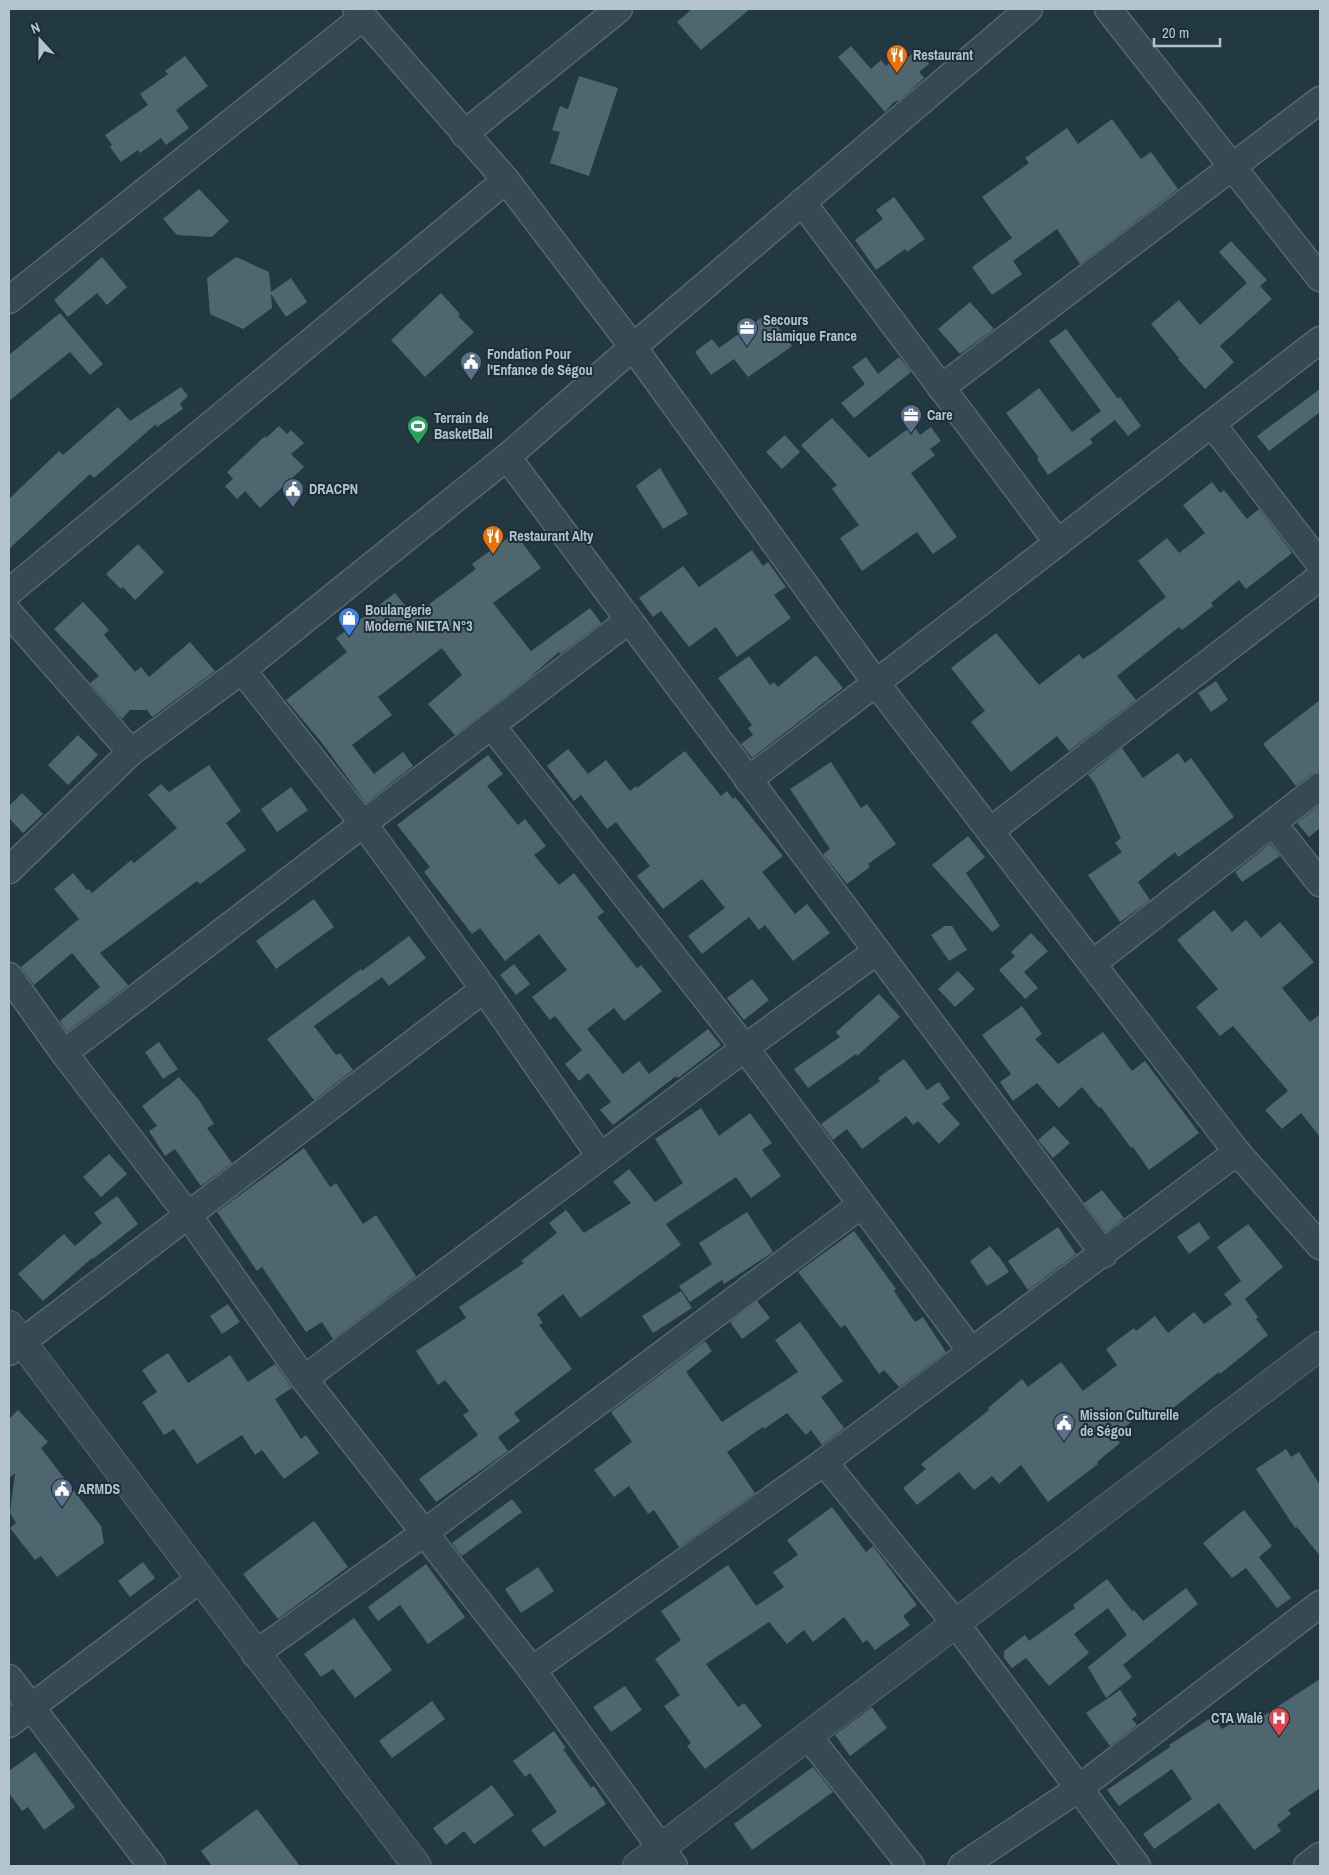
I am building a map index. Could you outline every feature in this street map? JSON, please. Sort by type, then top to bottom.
[{"type":"street","points":[[464,134],[619,9]]},
{"type":"street","points":[[9,870],[131,752],[242,670],[507,457],[1029,9]]},
{"type":"street","points":[[1108,9],[1320,278]]},
{"type":"street","points":[[9,300],[360,13],[506,180],[633,347],[876,683],[1237,1152],[1320,1246]]},
{"type":"street","points":[[941,388],[1320,100]]},
{"type":"street","points":[[9,592],[506,180]]},
{"type":"street","points":[[802,202],[1058,543]]},
{"type":"street","points":[[748,780],[1320,340]]},
{"type":"street","points":[[1212,424],[1320,564]]},
{"type":"street","points":[[507,457],[1104,1254]]},
{"type":"street","points":[[990,831],[1320,577]]},
{"type":"street","points":[[9,613],[131,752]]},
{"type":"street","points":[[64,1052],[629,620]]},
{"type":"street","points":[[242,670],[363,823],[484,989],[600,1156]]},
{"type":"street","points":[[491,725],[745,1048],[860,1205],[971,1351]]},
{"type":"street","points":[[1092,964],[1320,786]]},
{"type":"street","points":[[1274,822],[1320,883]]},
{"type":"street","points":[[304,1379],[600,1156],[877,951]]},
{"type":"street","points":[[9,976],[64,1052],[188,1215],[304,1379],[532,1670],[667,1858]]},
{"type":"street","points":[[417,1866],[200,1579],[13,1339],[188,1215],[484,989]]},
{"type":"street","points":[[532,1670],[824,1462],[1104,1254],[1237,1152]]},
{"type":"street","points":[[256,1654],[424,1533],[860,1205]]},
{"type":"street","points":[[637,1866],[667,1858],[808,1736],[1320,1346]]},
{"type":"street","points":[[824,1462],[956,1624],[1136,1866]]},
{"type":"street","points":[[9,1724],[200,1579]]},
{"type":"street","points":[[962,1866],[1078,1790],[1320,1604]]},
{"type":"street","points":[[9,1678],[152,1866]]},
{"type":"street","points":[[808,1736],[911,1866]]},
{"type":"street","points":[[1307,1866],[1320,1856]]},
{"type":"building","points":[[692,9],[750,9],[701,50],[677,22]]},
{"type":"building","points":[[851,46],[871,69],[881,60],[886,66],[902,52],[907,58],[917,50],[929,64],[919,72],[924,78],[900,100],[894,102],[885,112],[838,57]]},
{"type":"building","points":[[185,56],[208,86],[176,110],[189,128],[166,145],[161,138],[140,153],[138,150],[121,162],[110,147],[112,145],[105,135],[148,105],[140,94],[168,74],[165,71]]},
{"type":"building","points":[[579,76],[618,88],[589,176],[550,163],[560,132],[552,130],[560,106],[568,109]]},
{"type":"building","points":[[1112,119],[1141,159],[1151,152],[1178,189],[1080,264],[1057,229],[1013,261],[1022,274],[992,295],[972,267],[1012,238],[982,197],[1029,163],[1025,158],[1067,128],[1078,144]]},
{"type":"building","points":[[199,189],[229,221],[212,237],[177,235],[163,219]]},
{"type":"building","points":[[894,197],[925,239],[907,252],[905,249],[876,270],[855,240],[883,219],[876,210]]},
{"type":"building","points":[[1231,241],[1267,280],[1260,286],[1272,299],[1220,346],[1234,362],[1205,389],[1178,359],[1151,324],[1179,300],[1200,325],[1247,283],[1219,252]]},
{"type":"building","points":[[102,257],[127,287],[107,305],[97,293],[68,317],[54,300]]},
{"type":"building","points":[[236,257],[269,272],[271,292],[291,278],[307,302],[286,317],[271,294],[272,308],[243,329],[210,314],[207,278]]},
{"type":"building","points":[[441,293],[460,314],[458,316],[474,332],[425,377],[391,340]]},
{"type":"building","points":[[970,302],[994,329],[960,354],[938,329]]},
{"type":"building","points":[[60,313],[103,364],[90,375],[70,352],[9,401],[9,355]]},
{"type":"building","points":[[768,313],[792,346],[748,377],[734,359],[711,375],[695,352],[712,339],[719,348]]},
{"type":"building","points":[[1066,329],[1118,399],[1120,397],[1141,426],[1128,436],[1115,420],[1090,439],[1093,443],[1048,475],[1037,459],[1039,458],[1006,413],[1039,388],[1072,432],[1101,411],[1049,341]]},
{"type":"building","points":[[866,357],[878,374],[899,357],[911,372],[854,418],[841,403],[865,384],[852,367]]},
{"type":"building","points":[[181,387],[188,396],[180,404],[183,409],[157,427],[156,424],[94,478],[90,474],[9,549],[9,499],[59,451],[63,455],[118,407],[130,421]]},
{"type":"building","points":[[1320,389],[1320,412],[1269,451],[1257,436]]},
{"type":"building","points":[[832,418],[869,458],[913,425],[920,435],[931,427],[941,441],[930,449],[935,455],[911,473],[957,537],[933,554],[917,532],[862,571],[840,538],[859,525],[832,489],[837,485],[801,445]]},
{"type":"building","points":[[279,426],[287,434],[291,430],[304,443],[291,454],[304,467],[260,508],[245,491],[237,499],[225,486],[233,479],[227,472],[265,436],[266,438]]},
{"type":"building","points":[[785,435],[800,452],[782,469],[766,452]]},
{"type":"building","points":[[660,468],[688,514],[663,529],[636,486]]},
{"type":"building","points":[[1212,482],[1220,493],[1224,490],[1247,519],[1259,509],[1292,553],[1246,589],[1239,580],[1211,603],[1213,606],[1182,630],[1179,627],[1117,676],[1136,700],[1069,751],[1057,736],[1011,772],[971,722],[985,711],[951,668],[996,633],[1039,685],[1079,654],[1083,659],[1097,650],[1166,597],[1138,561],[1167,538],[1179,553],[1205,533],[1183,505]]},
{"type":"building","points":[[515,533],[541,568],[493,603],[531,651],[590,608],[601,623],[560,654],[559,652],[529,678],[455,735],[428,704],[462,675],[442,648],[378,697],[392,715],[352,745],[374,774],[403,752],[413,766],[366,803],[322,743],[286,700],[347,652],[336,638],[395,593],[412,614],[422,606],[424,608],[476,569],[472,564]]},
{"type":"building","points":[[138,544],[164,572],[135,600],[123,587],[121,589],[106,574]]},
{"type":"building","points":[[752,550],[763,566],[768,562],[786,587],[774,595],[791,618],[737,657],[716,627],[689,647],[661,611],[653,617],[639,598],[683,566],[699,587]]},
{"type":"building","points":[[83,602],[109,630],[104,635],[135,672],[141,667],[149,677],[190,642],[215,671],[152,717],[147,710],[130,710],[122,719],[90,683],[99,676],[54,629]]},
{"type":"building","points":[[816,655],[843,688],[752,758],[741,744],[753,735],[748,728],[752,725],[718,678],[749,656],[770,685],[774,682],[778,687]]},
{"type":"building","points":[[1216,681],[1228,700],[1211,712],[1198,693]]},
{"type":"building","points":[[1320,700],[1320,771],[1311,774],[1296,786],[1263,744]]},
{"type":"building","points":[[78,735],[98,755],[68,785],[48,765]]},
{"type":"building","points":[[1122,748],[1143,778],[1178,753],[1185,763],[1191,758],[1234,817],[1178,857],[1175,852],[1138,882],[1150,900],[1120,922],[1088,875],[1122,852],[1115,843],[1121,838],[1095,784],[1088,775]]},
{"type":"building","points":[[568,749],[588,774],[606,760],[630,791],[636,786],[637,788],[685,751],[721,796],[727,791],[733,799],[735,797],[783,856],[762,872],[795,914],[807,904],[830,933],[793,961],[765,925],[759,930],[749,917],[702,954],[688,936],[725,908],[702,879],[663,909],[637,876],[650,866],[616,822],[607,829],[581,795],[574,801],[547,766]]},
{"type":"building","points":[[488,755],[503,774],[487,786],[518,825],[525,819],[546,846],[534,855],[559,885],[574,873],[604,912],[597,917],[637,968],[641,965],[662,991],[624,1021],[614,1008],[587,1029],[623,1074],[639,1061],[649,1074],[708,1029],[721,1045],[678,1078],[676,1076],[613,1125],[600,1110],[611,1102],[588,1073],[579,1081],[565,1064],[582,1050],[555,1016],[550,1020],[532,997],[567,970],[539,934],[505,961],[480,928],[472,934],[424,872],[430,867],[397,825]]},
{"type":"building","points":[[831,762],[861,808],[867,804],[896,844],[868,864],[870,867],[847,884],[823,854],[830,849],[790,789]]},
{"type":"building","points":[[209,765],[241,811],[226,823],[246,850],[200,884],[197,881],[100,953],[128,985],[67,1032],[60,1021],[100,987],[72,953],[34,985],[21,967],[79,919],[54,889],[73,873],[87,890],[89,889],[92,893],[131,860],[134,863],[177,828],[148,795],[161,784],[169,792]]},
{"type":"building","points":[[291,787],[308,810],[277,832],[261,809]]},
{"type":"building","points":[[22,793],[43,814],[23,833],[9,818],[9,806]]},
{"type":"building","points":[[1320,805],[1320,828],[1309,837],[1297,823]]},
{"type":"building","points":[[968,836],[985,857],[966,873],[1000,926],[992,932],[932,865]]},
{"type":"building","points":[[1270,844],[1280,856],[1242,882],[1235,872]]},
{"type":"building","points":[[314,899],[334,927],[276,969],[256,941]]},
{"type":"building","points":[[1214,910],[1232,932],[1246,920],[1261,938],[1280,922],[1314,962],[1282,988],[1310,1022],[1320,1014],[1320,1137],[1301,1113],[1282,1129],[1265,1110],[1288,1091],[1233,1026],[1220,1036],[1196,1007],[1218,989],[1177,940]]},
{"type":"building","points":[[945,926],[952,926],[967,950],[949,961],[931,935]]},
{"type":"building","points":[[1031,933],[1048,951],[1024,972],[1038,988],[1025,999],[999,970],[1015,956],[1011,952]]},
{"type":"building","points":[[409,936],[426,958],[389,986],[382,977],[314,1026],[336,1055],[340,1053],[353,1070],[314,1100],[267,1039]]},
{"type":"building","points":[[514,964],[530,984],[516,995],[500,975]]},
{"type":"building","points":[[958,971],[975,989],[955,1007],[938,989]]},
{"type":"building","points":[[752,979],[769,1000],[744,1020],[727,998]]},
{"type":"building","points":[[879,994],[900,1017],[857,1056],[856,1054],[808,1088],[794,1069],[840,1037],[836,1032]]},
{"type":"building","points":[[1022,1006],[1042,1034],[1035,1039],[1058,1064],[1103,1032],[1132,1071],[1145,1061],[1199,1133],[1149,1170],[1101,1107],[1099,1108],[1082,1087],[1059,1108],[1037,1083],[1013,1101],[1000,1082],[1011,1074],[982,1035]]},
{"type":"building","points":[[159,1042],[178,1069],[163,1079],[145,1052]]},
{"type":"building","points":[[904,1059],[927,1090],[939,1082],[950,1098],[942,1104],[960,1124],[939,1144],[918,1121],[913,1125],[906,1116],[862,1149],[847,1129],[833,1140],[821,1124],[880,1081],[878,1078]]},
{"type":"building","points":[[179,1077],[199,1100],[214,1124],[207,1128],[232,1163],[201,1186],[175,1149],[165,1156],[149,1131],[157,1126],[142,1106]]},
{"type":"building","points":[[701,1108],[719,1136],[750,1113],[772,1143],[762,1150],[781,1176],[751,1198],[736,1177],[666,1224],[681,1245],[580,1318],[563,1294],[537,1314],[543,1323],[539,1325],[572,1369],[514,1413],[520,1421],[498,1437],[508,1451],[436,1502],[419,1479],[478,1435],[463,1415],[469,1411],[445,1380],[438,1385],[416,1351],[466,1318],[459,1307],[524,1263],[521,1261],[557,1233],[549,1223],[566,1210],[584,1233],[631,1203],[613,1182],[629,1169],[655,1202],[683,1183],[655,1139]]},
{"type":"building","points":[[1054,1126],[1070,1143],[1053,1158],[1038,1140]]},
{"type":"building","points":[[304,1148],[330,1187],[336,1183],[363,1224],[376,1215],[416,1276],[333,1339],[322,1322],[306,1332],[262,1267],[257,1271],[217,1212]]},
{"type":"building","points":[[109,1154],[127,1174],[101,1197],[83,1177]]},
{"type":"building","points":[[1102,1190],[1124,1218],[1106,1232],[1084,1203]]},
{"type":"building","points":[[117,1196],[138,1224],[92,1258],[43,1301],[18,1274],[64,1234],[75,1246],[102,1223],[94,1213]]},
{"type":"building","points":[[747,1212],[773,1252],[724,1284],[722,1280],[690,1302],[679,1286],[712,1264],[699,1243]]},
{"type":"building","points":[[1199,1222],[1210,1238],[1189,1254],[1177,1237]]},
{"type":"building","points":[[1248,1224],[1283,1267],[1245,1299],[1268,1335],[1220,1374],[1219,1372],[1159,1419],[1150,1408],[1114,1435],[1120,1443],[1097,1462],[1098,1464],[1048,1502],[1021,1465],[999,1484],[992,1476],[974,1490],[959,1472],[917,1505],[903,1488],[926,1469],[921,1464],[989,1410],[988,1408],[1022,1379],[1028,1387],[1061,1362],[1083,1391],[1117,1365],[1106,1349],[1134,1328],[1136,1331],[1155,1316],[1168,1333],[1194,1312],[1204,1324],[1232,1304],[1224,1294],[1241,1281],[1217,1247]]},
{"type":"building","points":[[1058,1227],[1076,1254],[1028,1290],[1008,1261]]},
{"type":"building","points":[[854,1231],[896,1289],[894,1291],[915,1322],[923,1317],[946,1352],[899,1387],[884,1370],[879,1374],[845,1325],[841,1328],[798,1272]]},
{"type":"building","points":[[990,1246],[1009,1272],[987,1286],[970,1261]]},
{"type":"building","points":[[681,1291],[692,1308],[653,1333],[642,1316]]},
{"type":"building","points":[[757,1301],[770,1318],[742,1339],[730,1322]]},
{"type":"building","points":[[228,1304],[240,1322],[222,1334],[210,1316]]},
{"type":"building","points":[[800,1322],[843,1381],[821,1397],[844,1428],[822,1445],[811,1430],[806,1435],[787,1413],[727,1452],[755,1493],[679,1547],[654,1510],[648,1514],[629,1486],[614,1497],[594,1470],[632,1442],[611,1412],[705,1341],[712,1351],[686,1372],[722,1422],[798,1372],[775,1340]]},
{"type":"building","points":[[168,1353],[188,1383],[230,1355],[248,1382],[275,1364],[292,1388],[275,1399],[301,1439],[306,1435],[319,1453],[284,1479],[262,1450],[255,1455],[242,1435],[197,1464],[174,1429],[164,1435],[142,1402],[157,1392],[142,1370]]},
{"type":"building","points":[[18,1410],[48,1442],[41,1448],[101,1526],[104,1543],[57,1577],[41,1556],[35,1560],[10,1528],[16,1523],[10,1513],[15,1473],[9,1478],[9,1419]]},
{"type":"building","points":[[1286,1449],[1291,1457],[1299,1452],[1320,1485],[1320,1556],[1297,1527],[1295,1528],[1256,1469]]},
{"type":"building","points":[[512,1499],[522,1512],[462,1556],[452,1543]]},
{"type":"building","points":[[832,1507],[866,1552],[873,1546],[917,1605],[903,1616],[910,1625],[875,1650],[867,1640],[863,1643],[844,1617],[813,1642],[804,1630],[787,1644],[769,1622],[706,1664],[738,1707],[744,1703],[762,1726],[705,1769],[687,1746],[691,1743],[664,1706],[680,1695],[655,1659],[681,1640],[661,1611],[728,1565],[756,1606],[784,1587],[773,1572],[798,1555],[787,1540]]},
{"type":"building","points":[[1244,1510],[1272,1546],[1259,1557],[1291,1598],[1277,1608],[1246,1568],[1232,1578],[1203,1543]]},
{"type":"building","points":[[314,1521],[348,1567],[278,1619],[243,1574]]},
{"type":"building","points":[[143,1562],[155,1578],[130,1597],[118,1581]]},
{"type":"building","points":[[426,1564],[465,1617],[428,1644],[400,1605],[378,1621],[368,1607]]},
{"type":"building","points":[[538,1567],[554,1591],[521,1613],[505,1589]]},
{"type":"building","points":[[1107,1579],[1132,1611],[1134,1610],[1143,1621],[1186,1588],[1198,1604],[1123,1665],[1132,1677],[1106,1698],[1088,1667],[1127,1635],[1108,1608],[1074,1634],[1089,1653],[1049,1686],[1026,1658],[1012,1668],[1004,1658],[1004,1651],[1025,1635],[1029,1641],[1075,1608],[1073,1605]]},
{"type":"building","points":[[354,1618],[392,1670],[355,1698],[333,1669],[321,1677],[304,1654]]},
{"type":"building","points":[[1320,1679],[1320,1788],[1288,1810],[1291,1814],[1277,1825],[1281,1831],[1254,1850],[1219,1803],[1154,1849],[1143,1834],[1192,1799],[1172,1769],[1119,1806],[1107,1790],[1170,1747],[1169,1745],[1214,1716],[1222,1729],[1249,1713],[1254,1722]]},
{"type":"building","points":[[625,1686],[642,1710],[611,1732],[593,1707]]},
{"type":"building","points":[[1120,1690],[1137,1715],[1132,1719],[1137,1725],[1110,1746],[1086,1713]]},
{"type":"building","points":[[432,1701],[445,1719],[392,1758],[379,1741]]},
{"type":"building","points":[[872,1707],[887,1728],[850,1756],[835,1735]]},
{"type":"building","points":[[554,1731],[566,1748],[563,1749],[591,1788],[594,1786],[606,1804],[544,1847],[531,1830],[557,1812],[530,1773],[525,1777],[513,1761]]},
{"type":"building","points":[[35,1752],[75,1807],[44,1830],[28,1807],[22,1811],[9,1793],[9,1771]]},
{"type":"building","points":[[813,1767],[833,1792],[752,1850],[734,1824]]},
{"type":"building","points":[[492,1785],[514,1815],[474,1844],[464,1831],[446,1845],[433,1828]]},
{"type":"building","points":[[257,1809],[300,1866],[212,1866],[201,1851]]},
{"type":"place","name":"Restaurant","points":[[897,74]]},
{"type":"place","name":"Secours Islamique France","points":[[747,347]]},
{"type":"place","name":"Fondation Pour l'Enfance de Ségou","points":[[471,381]]},
{"type":"place","name":"Care","points":[[911,434]]},
{"type":"place","name":"Terrain de BasketBall","points":[[418,445]]},
{"type":"place","name":"DRACPN","points":[[293,508]]},
{"type":"place","name":"Restaurant Alty","points":[[493,555]]},
{"type":"place","name":"Boulangerie Moderne NIETA N°3","points":[[349,637]]},
{"type":"place","name":"Mission Culturelle de Ségou","points":[[1064,1442]]},
{"type":"place","name":"ARMDS","points":[[62,1508]]},
{"type":"place","name":"CTA Walé","points":[[1279,1737]]}]
